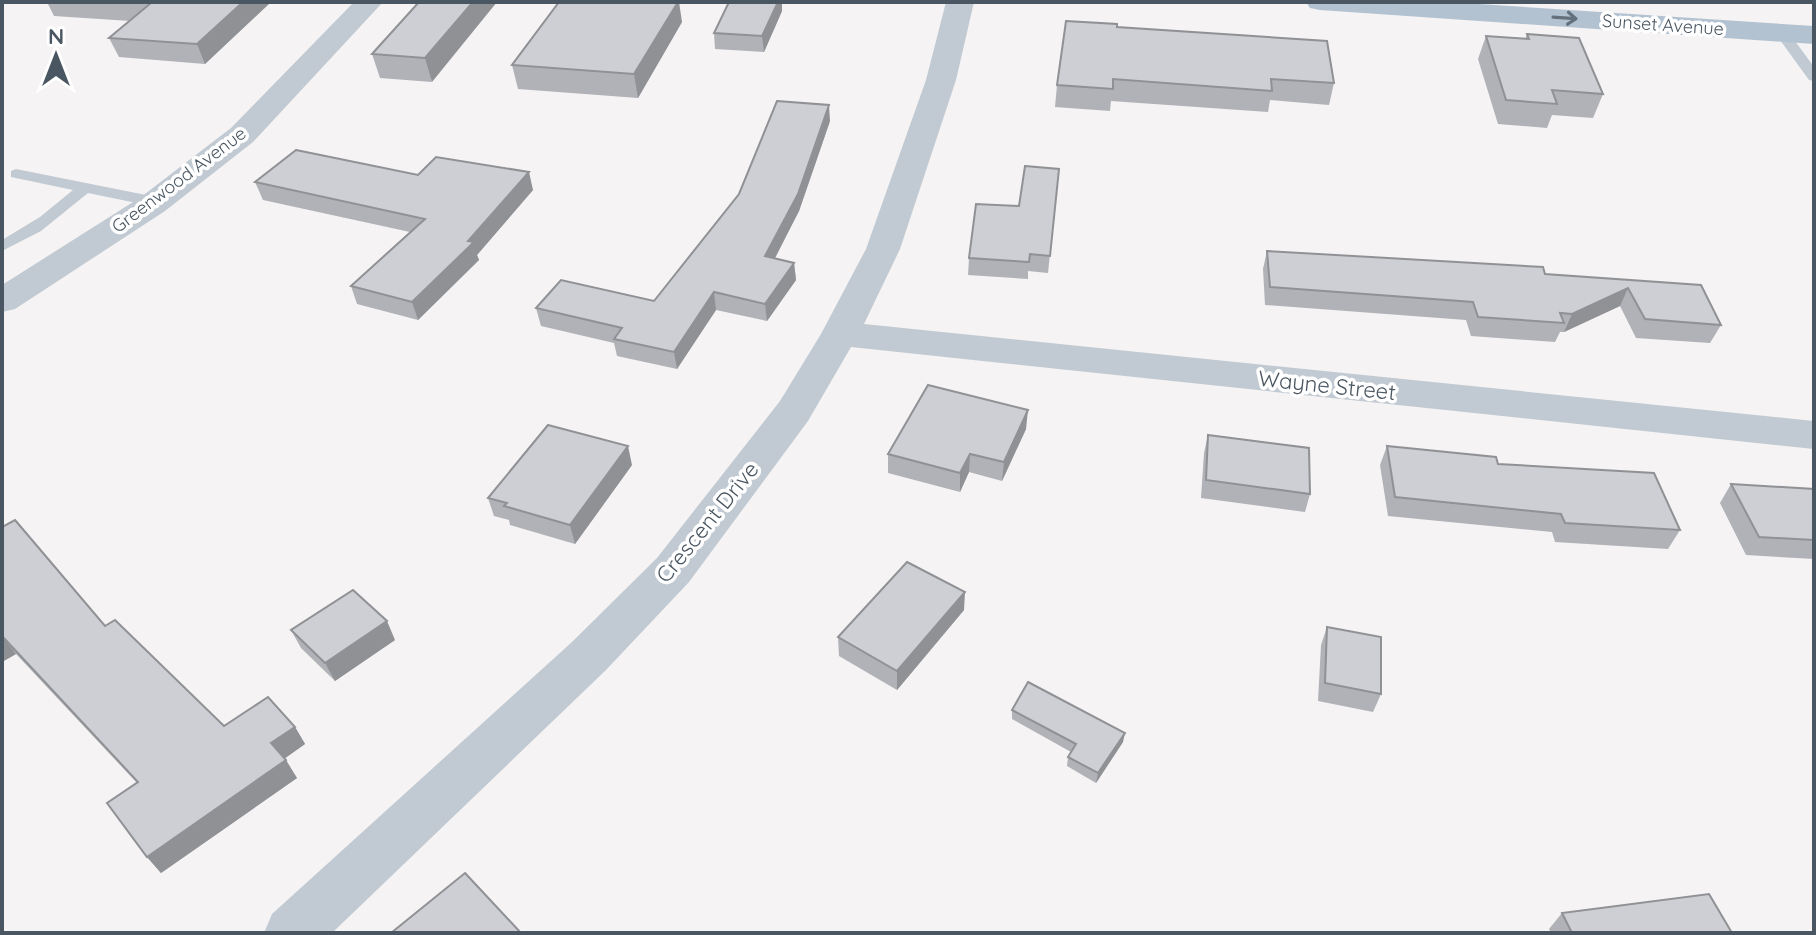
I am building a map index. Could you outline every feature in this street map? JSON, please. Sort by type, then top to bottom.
[{"type":"main road","name":"Sunset Avenue","points":[[1320,2],[1511,8],[1814,35]]},
{"type":"street","name":"Greenwood Avenue","points":[[7,292],[156,202],[242,135],[369,2]]},
{"type":"street","name":"Crescent Drive","points":[[292,933],[589,656],[673,570],[794,411],[840,334],[883,249],[941,80],[960,2]]},
{"type":"street","name":"Wayne Street","points":[[840,334],[1814,435]]},
{"type":"lane","points":[[1782,33],[1814,77]]},
{"type":"lane","points":[[16,174],[156,202]]},
{"type":"lane","points":[[2,246],[52,216],[85,188]]},
{"type":"building","points":[[130,2],[243,2],[197,44],[109,38],[151,3]]},
{"type":"building","points":[[419,2],[473,2],[425,58],[372,54]]},
{"type":"building","points":[[559,2],[678,2],[634,74],[512,65]]},
{"type":"building","points":[[729,2],[778,2],[762,36],[714,33]]},
{"type":"building","points":[[1066,21],[1327,41],[1334,83],[1271,79],[1272,91],[1113,79],[1113,89],[1057,85]]},
{"type":"building","points":[[1527,34],[1579,38],[1603,94],[1552,90],[1557,104],[1506,100],[1486,36],[1529,39]]},
{"type":"building","points":[[777,101],[829,105],[798,194],[765,256],[794,263],[765,304],[714,292],[674,352],[614,339],[622,328],[536,308],[561,280],[654,301],[739,194]]},
{"type":"building","points":[[296,150],[418,175],[436,157],[529,172],[468,241],[474,242],[412,302],[351,286],[425,219],[255,182]]},
{"type":"building","points":[[1025,166],[1059,169],[1050,256],[1030,254],[1029,262],[969,258],[976,204],[1019,206]]},
{"type":"building","points":[[1267,251],[1543,267],[1545,274],[1701,285],[1721,325],[1645,319],[1628,288],[1572,314],[1560,313],[1564,323],[1478,317],[1473,302],[1270,287]]},
{"type":"building","points":[[928,385],[1028,410],[1004,462],[970,454],[960,473],[888,454]]},
{"type":"building","points":[[548,425],[628,446],[570,525],[504,506],[507,503],[488,498]]},
{"type":"building","points":[[1208,435],[1309,448],[1310,494],[1206,480]]},
{"type":"building","points":[[1387,446],[1496,457],[1498,464],[1654,473],[1680,530],[1565,523],[1561,514],[1395,497]]},
{"type":"building","points":[[1731,484],[1814,489],[1814,540],[1759,537]]},
{"type":"building","points":[[15,520],[105,626],[115,620],[224,726],[268,697],[295,727],[271,743],[286,760],[147,857],[107,803],[138,782],[2,636],[2,527]]},
{"type":"building","points":[[907,562],[965,592],[897,671],[838,637]]},
{"type":"building","points":[[353,590],[387,621],[325,663],[291,630]]},
{"type":"building","points":[[1327,627],[1381,637],[1381,694],[1325,683]]},
{"type":"building","points":[[1028,682],[1125,733],[1098,773],[1068,757],[1076,744],[1012,710]]},
{"type":"building","points":[[465,873],[521,933],[391,933]]},
{"type":"building","points":[[1709,894],[1732,933],[1572,933],[1562,913]]}]
